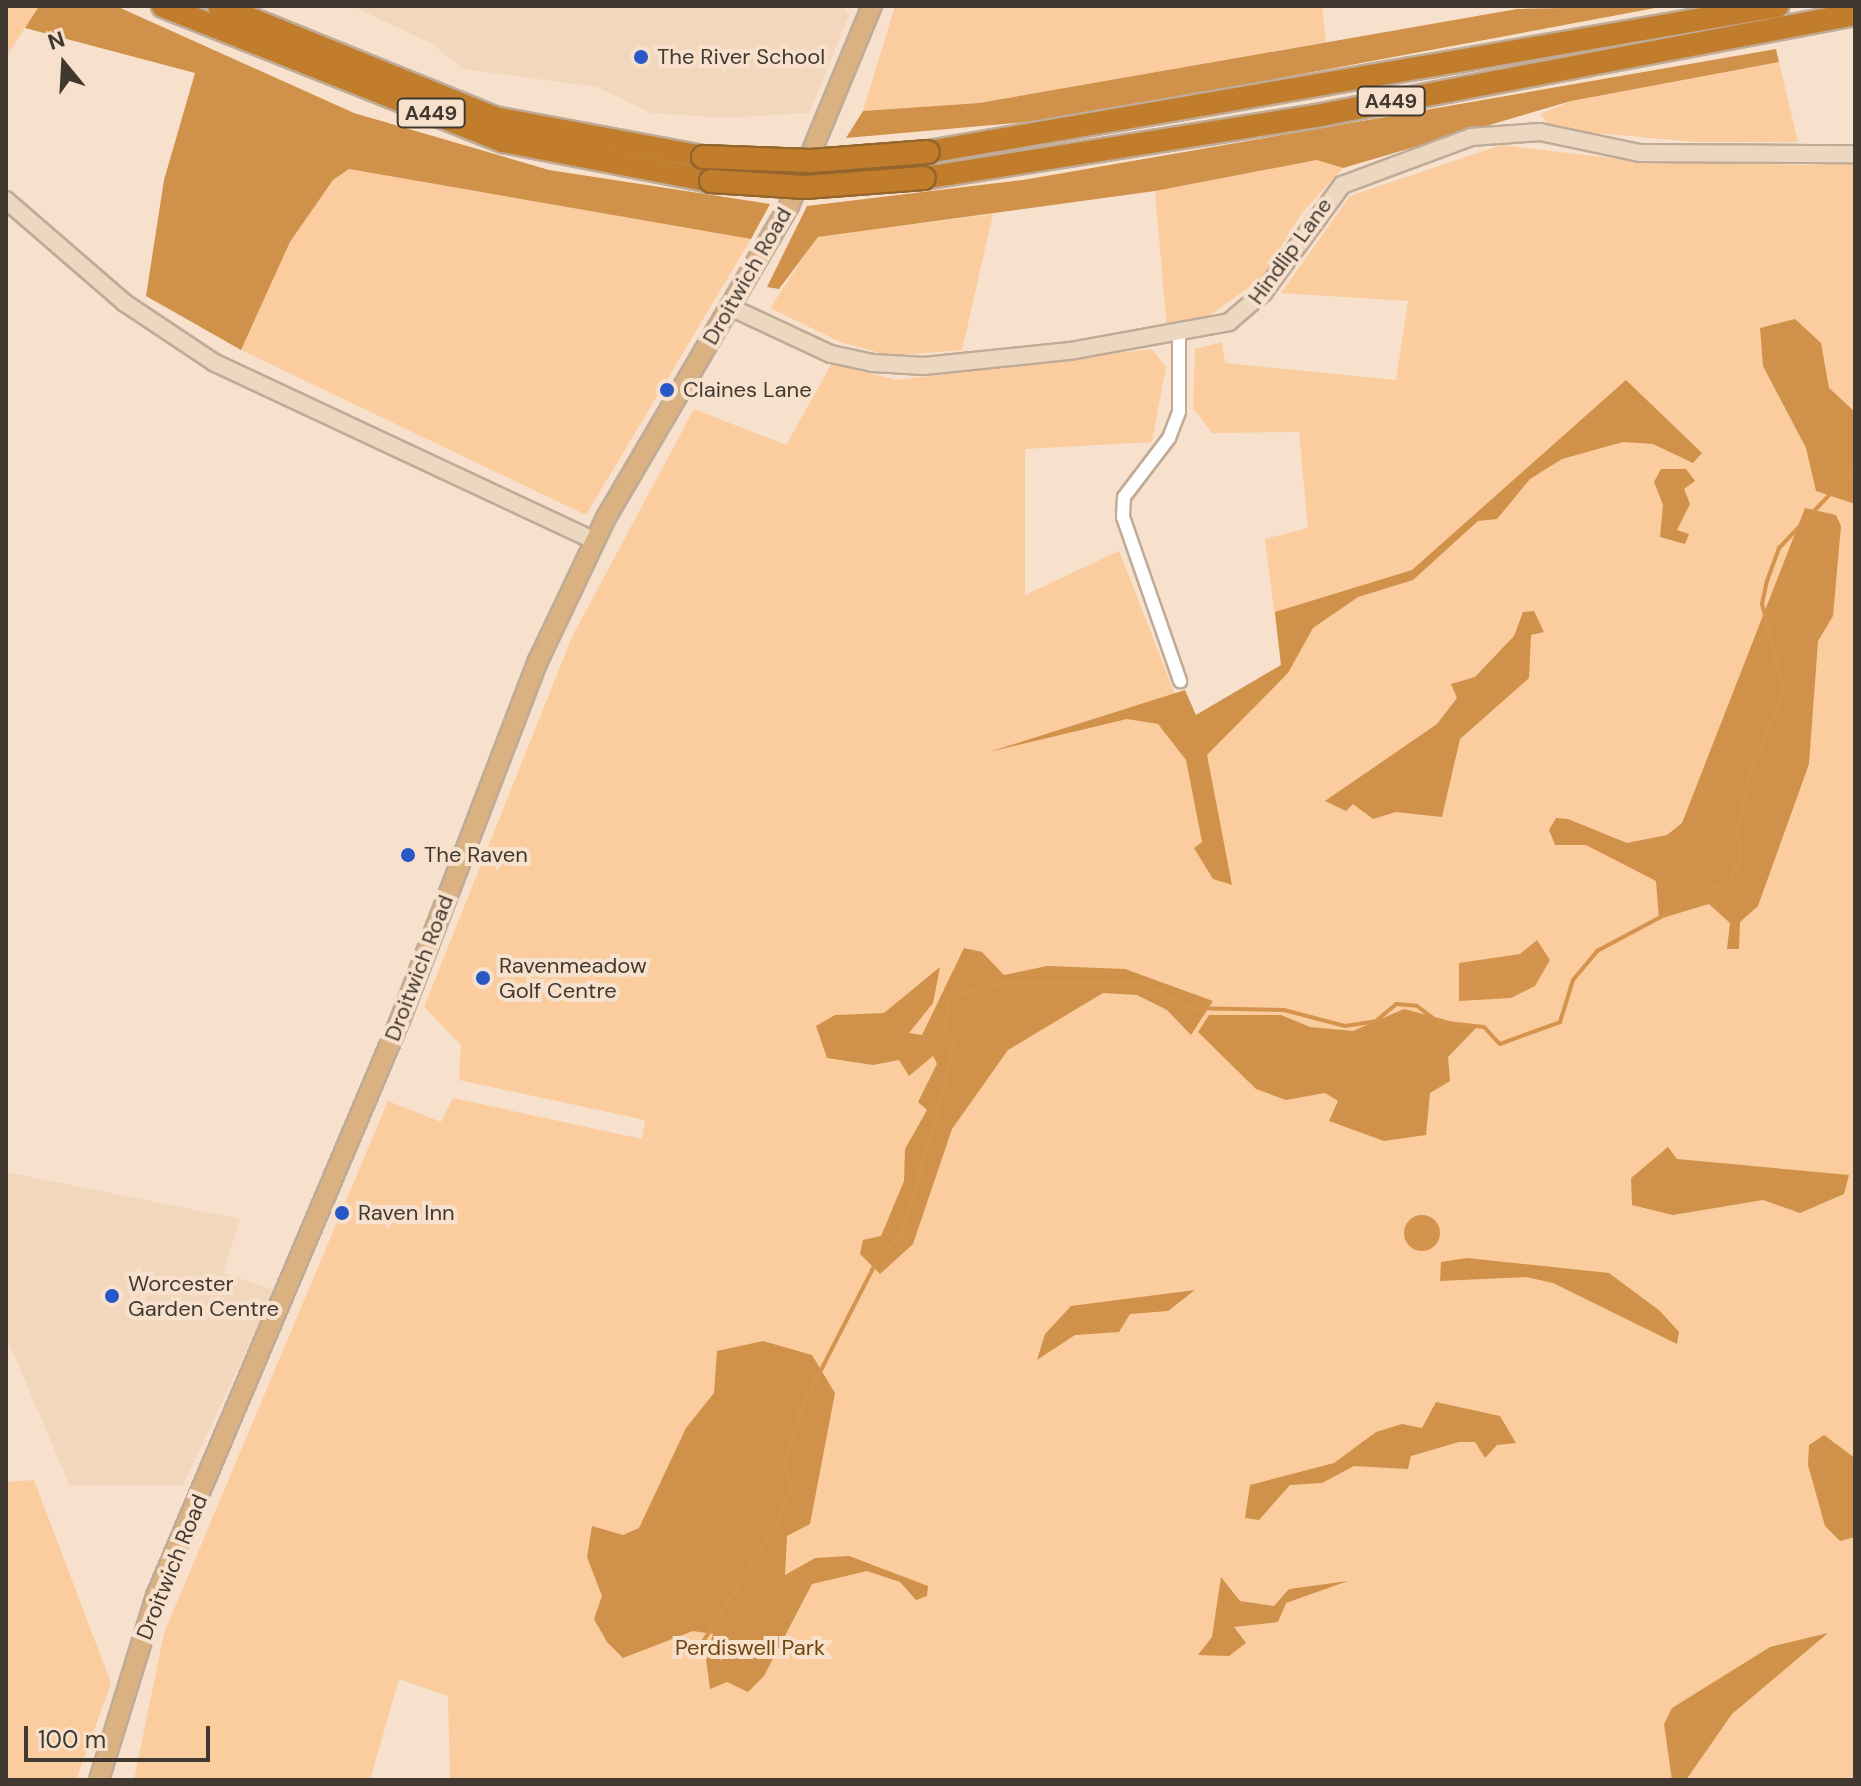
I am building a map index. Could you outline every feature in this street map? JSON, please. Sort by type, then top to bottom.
[{"type":"highway","name":"A449","points":[[163,6],[503,141],[711,181],[805,187],[924,178],[1326,114],[1855,14]]},
{"type":"highway","name":"A449","points":[[219,6],[495,118],[703,157],[811,161],[928,152],[1778,6]]},
{"type":"main road","name":"Droitwich Road","points":[[99,1780],[156,1596],[390,1045],[538,661],[595,541],[789,206],[872,6]]},
{"type":"street","name":"Hindlip Lane","points":[[730,307],[831,354],[887,364],[1179,335],[1229,322],[1254,305],[1342,185],[1471,137],[1540,132],[1640,153],[1855,154]]},
{"type":"street","points":[[6,200],[125,303],[215,363],[595,541]]},
{"type":"street","points":[[1179,335],[1179,412],[1124,497],[1123,517],[1180,681]]},
{"type":"shaded area","name":"The River School","points":[[842,6],[849,15],[809,113],[724,118],[651,113],[597,87],[463,69],[434,45],[355,7]]},
{"type":"shaded area","points":[[1537,940],[1550,960],[1535,986],[1511,998],[1459,1001],[1459,963],[1520,954]]},
{"type":"shaded area","points":[[6,1172],[240,1219],[223,1273],[275,1290],[183,1485],[70,1486],[6,1336]]},
{"type":"shaded area","points":[[1422,1215],[1435,1220],[1440,1233],[1435,1246],[1422,1251],[1409,1246],[1404,1233],[1409,1220]]},
{"type":"green space","points":[[6,6],[39,6],[6,57]]},
{"type":"green space","points":[[39,6],[116,6],[354,113],[549,170],[770,204],[751,239],[349,169],[333,180],[290,242],[241,350],[146,296],[164,180],[195,73],[25,28]]},
{"type":"green space","points":[[895,6],[1322,6],[1326,42],[979,103],[863,111]]},
{"type":"green space","points":[[1666,6],[1062,119],[846,138],[863,111],[979,103],[1517,9]]},
{"type":"green space","points":[[1776,49],[1779,62],[1571,101],[1343,168],[1317,160],[1155,191],[818,237],[779,289],[767,287],[807,206],[1023,180]]},
{"type":"green space","points":[[1779,62],[1798,142],[1696,142],[1552,129],[1541,114],[1571,101]]},
{"type":"green space","name":"Perdiswell Park","points":[[1501,145],[1636,161],[1808,165],[1855,158],[1855,1780],[450,1780],[448,1696],[399,1679],[370,1780],[134,1780],[164,1633],[388,1101],[441,1122],[453,1098],[642,1139],[645,1120],[459,1080],[461,1045],[424,1007],[572,637],[694,409],[786,445],[832,363],[896,380],[1152,349],[1166,367],[1152,442],[1025,449],[1025,595],[1119,551],[1177,699],[1196,715],[1281,665],[1265,539],[1308,528],[1299,432],[1212,433],[1193,408],[1195,349],[1222,342],[1225,363],[1396,380],[1408,301],[1281,293],[1350,196]]},
{"type":"green space","points":[[1317,160],[1343,168],[1302,213],[1261,279],[1210,315],[1167,330],[1155,191]]},
{"type":"green space","points":[[349,169],[751,239],[586,515],[241,350],[290,242],[333,180]]},
{"type":"green space","points":[[993,214],[962,350],[891,356],[840,342],[770,308],[817,237]]},
{"type":"green space","points":[[1795,319],[1821,343],[1829,388],[1855,412],[1855,504],[1816,491],[1806,448],[1763,366],[1760,328]]},
{"type":"green space","points":[[1626,380],[1702,453],[1693,463],[1653,444],[1623,442],[1562,459],[1530,479],[1497,519],[1478,521],[1413,580],[1358,597],[1313,628],[1288,673],[1207,755],[1232,885],[1213,879],[1194,848],[1202,842],[1186,760],[1158,724],[1127,719],[989,752],[1185,690],[1196,715],[1281,665],[1275,612],[1412,570]]},
{"type":"green space","points":[[1661,469],[1686,469],[1695,481],[1684,489],[1690,504],[1677,530],[1689,534],[1685,544],[1660,537],[1663,505],[1654,482]]},
{"type":"green space","points":[[1805,508],[1836,515],[1841,526],[1833,616],[1818,641],[1809,764],[1758,906],[1740,922],[1739,949],[1727,949],[1730,923],[1709,904],[1659,919],[1656,881],[1586,845],[1555,845],[1549,830],[1556,818],[1568,819],[1627,843],[1667,835],[1682,823]]},
{"type":"green space","points":[[1534,611],[1544,632],[1531,635],[1529,678],[1460,739],[1442,817],[1396,812],[1373,819],[1353,804],[1346,811],[1325,801],[1437,724],[1457,698],[1451,684],[1475,677],[1514,636],[1523,612]]},
{"type":"green space","points":[[964,948],[982,952],[1004,975],[1047,966],[1125,969],[1213,1001],[1191,1035],[1167,1010],[1137,995],[1103,993],[1008,1050],[952,1129],[913,1244],[880,1274],[860,1254],[863,1240],[881,1236],[904,1181],[905,1149],[927,1110],[918,1102],[937,1064],[933,1056],[909,1076],[899,1060],[873,1065],[827,1058],[816,1026],[835,1015],[884,1013],[940,967],[933,1003],[909,1033],[922,1035]]},
{"type":"green space","points":[[1404,1009],[1476,1028],[1448,1057],[1450,1081],[1430,1093],[1426,1135],[1384,1141],[1329,1121],[1338,1101],[1325,1093],[1286,1100],[1256,1089],[1198,1032],[1209,1015],[1281,1015],[1310,1027],[1353,1031]]},
{"type":"green space","points":[[1668,1147],[1677,1159],[1849,1175],[1844,1194],[1800,1213],[1763,1200],[1673,1215],[1632,1205],[1631,1178]]},
{"type":"green space","points":[[1467,1258],[1609,1273],[1660,1311],[1679,1332],[1677,1344],[1553,1283],[1526,1277],[1440,1281],[1441,1262]]},
{"type":"green space","points":[[1195,1290],[1168,1311],[1130,1314],[1119,1332],[1075,1335],[1037,1360],[1045,1334],[1071,1306]]},
{"type":"green space","name":"Perdiswell Park","points":[[763,1341],[812,1355],[835,1393],[810,1524],[787,1536],[785,1575],[815,1558],[849,1556],[928,1586],[927,1596],[916,1600],[900,1582],[867,1571],[812,1584],[764,1676],[748,1692],[727,1682],[710,1689],[706,1659],[713,1634],[693,1631],[623,1658],[607,1642],[594,1619],[602,1596],[587,1557],[592,1526],[623,1535],[639,1528],[686,1428],[714,1393],[717,1351]]},
{"type":"green space","points":[[1436,1402],[1500,1416],[1516,1443],[1497,1445],[1485,1458],[1475,1442],[1459,1442],[1411,1456],[1408,1469],[1354,1466],[1322,1483],[1290,1485],[1259,1520],[1245,1518],[1250,1485],[1334,1463],[1376,1432],[1402,1424],[1422,1428]]},
{"type":"green space","points":[[1824,1435],[1855,1458],[1855,1537],[1840,1541],[1825,1526],[1808,1465],[1809,1445]]},
{"type":"green space","points":[[34,1480],[111,1683],[76,1780],[6,1780],[6,1482]]},
{"type":"green space","points":[[1221,1577],[1240,1601],[1274,1606],[1289,1589],[1348,1581],[1286,1603],[1278,1622],[1234,1627],[1246,1643],[1229,1656],[1198,1655],[1212,1637]]},
{"type":"green space","points":[[1828,1633],[1732,1714],[1686,1780],[1672,1780],[1664,1724],[1672,1708],[1770,1647]]},
{"type":"waterway","points":[[696,1653],[775,1527],[792,1487],[784,1464],[800,1411],[882,1251],[901,1237],[940,1104],[953,1043],[945,1028],[948,1002],[955,994],[1012,982],[1138,982],[1189,1008],[1284,1010],[1345,1026],[1376,1021],[1396,1004],[1417,1006],[1438,1022],[1484,1027],[1500,1044],[1560,1022],[1573,980],[1597,951],[1730,880],[1742,856],[1737,835],[1750,773],[1784,692],[1762,604],[1767,581],[1779,548],[1855,468]]},
{"type":"place","name":"The River School","points":[[641,57]]},
{"type":"place","name":"Claines Lane","points":[[667,390]]},
{"type":"place","name":"The Raven","points":[[408,855]]},
{"type":"place","name":"Ravenmeadow Golf Centre","points":[[483,978]]},
{"type":"place","name":"Raven Inn","points":[[342,1213]]},
{"type":"place","name":"Worcester Garden Centre","points":[[112,1296]]}]
